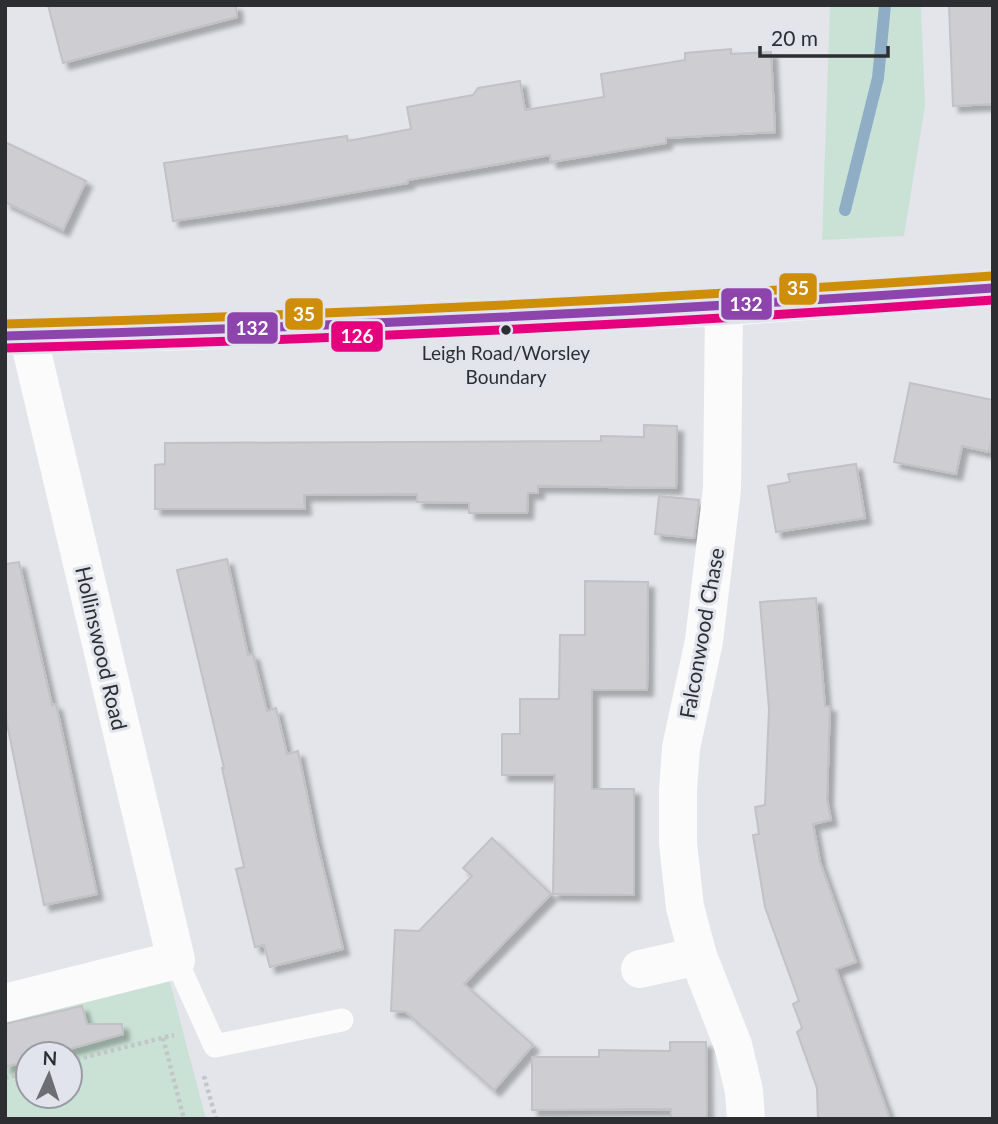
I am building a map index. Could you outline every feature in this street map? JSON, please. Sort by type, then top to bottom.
[{"type":"street","points":[[17,336],[194,331],[724,307],[993,288]]},
{"type":"street","name":"Falconwood Chase","points":[[724,307],[721,500],[704,641],[681,748],[678,843],[685,907],[698,956],[733,1045],[744,1091],[746,1119]]},
{"type":"street","name":"Hollinswood Road","points":[[17,336],[176,960]]},
{"type":"street","points":[[640,969],[698,956]]},
{"type":"street","points":[[5,1003],[176,960]]},
{"type":"lane","points":[[176,960],[215,1046],[342,1020]]},
{"type":"path","points":[[84,1058],[182,1033]]},
{"type":"path","points":[[163,1038],[184,1119]]},
{"type":"green space","points":[[830,5],[921,5],[925,106],[904,236],[822,240]]},
{"type":"green space","points":[[169,978],[206,1119],[5,1119],[5,1020]]},
{"type":"building","points":[[48,5],[236,5],[237,17],[63,63]]},
{"type":"building","points":[[949,5],[993,5],[993,104],[953,106]]},
{"type":"building","points":[[731,49],[731,54],[771,52],[775,132],[666,138],[666,143],[551,162],[550,155],[408,180],[408,183],[173,221],[164,163],[347,136],[348,141],[411,129],[407,107],[473,95],[478,88],[520,81],[525,110],[604,97],[601,74],[685,60],[685,53]]},
{"type":"building","points":[[5,142],[86,181],[63,230],[5,202]]},
{"type":"building","points":[[910,383],[993,400],[993,432],[989,452],[962,446],[956,474],[894,462]]},
{"type":"building","points":[[644,425],[677,426],[676,488],[538,486],[538,493],[528,493],[527,513],[469,513],[469,503],[417,502],[417,494],[304,495],[305,509],[155,509],[155,465],[165,464],[165,443],[601,441],[601,436],[644,437]]},
{"type":"building","points":[[856,464],[865,518],[776,532],[768,486],[790,482],[788,474]]},
{"type":"building","points":[[659,496],[699,500],[694,538],[655,534]]},
{"type":"building","points":[[227,559],[248,655],[253,654],[267,711],[276,708],[287,754],[298,751],[343,949],[270,967],[264,945],[255,947],[236,869],[244,867],[224,768],[177,570]]},
{"type":"building","points":[[19,562],[52,705],[56,704],[97,894],[44,905],[5,714],[5,564]]},
{"type":"building","points":[[585,581],[648,582],[647,690],[592,690],[592,789],[634,789],[634,895],[553,894],[555,775],[502,775],[502,734],[520,734],[520,699],[559,699],[560,635],[585,635]]},
{"type":"building","points":[[816,598],[825,706],[830,706],[827,799],[831,820],[813,824],[820,862],[856,962],[836,969],[890,1119],[818,1119],[817,1088],[797,1032],[802,1028],[793,1004],[799,1001],[765,907],[753,835],[759,834],[755,807],[765,805],[769,709],[760,602]]},
{"type":"building","points":[[492,838],[551,894],[464,984],[533,1045],[494,1090],[406,1012],[391,1011],[395,930],[419,931],[472,876],[463,868]]},
{"type":"building","points":[[82,1006],[87,1024],[122,1024],[123,1034],[84,1045],[84,1040],[14,1040],[14,1065],[5,1067],[5,1024]]},
{"type":"building","points":[[670,1042],[706,1042],[707,1119],[671,1119],[671,1109],[532,1110],[532,1057],[599,1057],[599,1050],[670,1051]]},
{"type":"waterway","points":[[845,210],[878,78],[885,5]]},
{"type":"transit line","name":"35","points":[[5,324],[499,305],[992,276]]},
{"type":"transit line","name":"132","points":[[5,336],[499,317],[993,288]]},
{"type":"transit line","name":"126","points":[[5,348],[499,330],[993,300]]},
{"type":"place","name":"Leigh Road/Worsley Boundary","points":[[506,330]]}]
